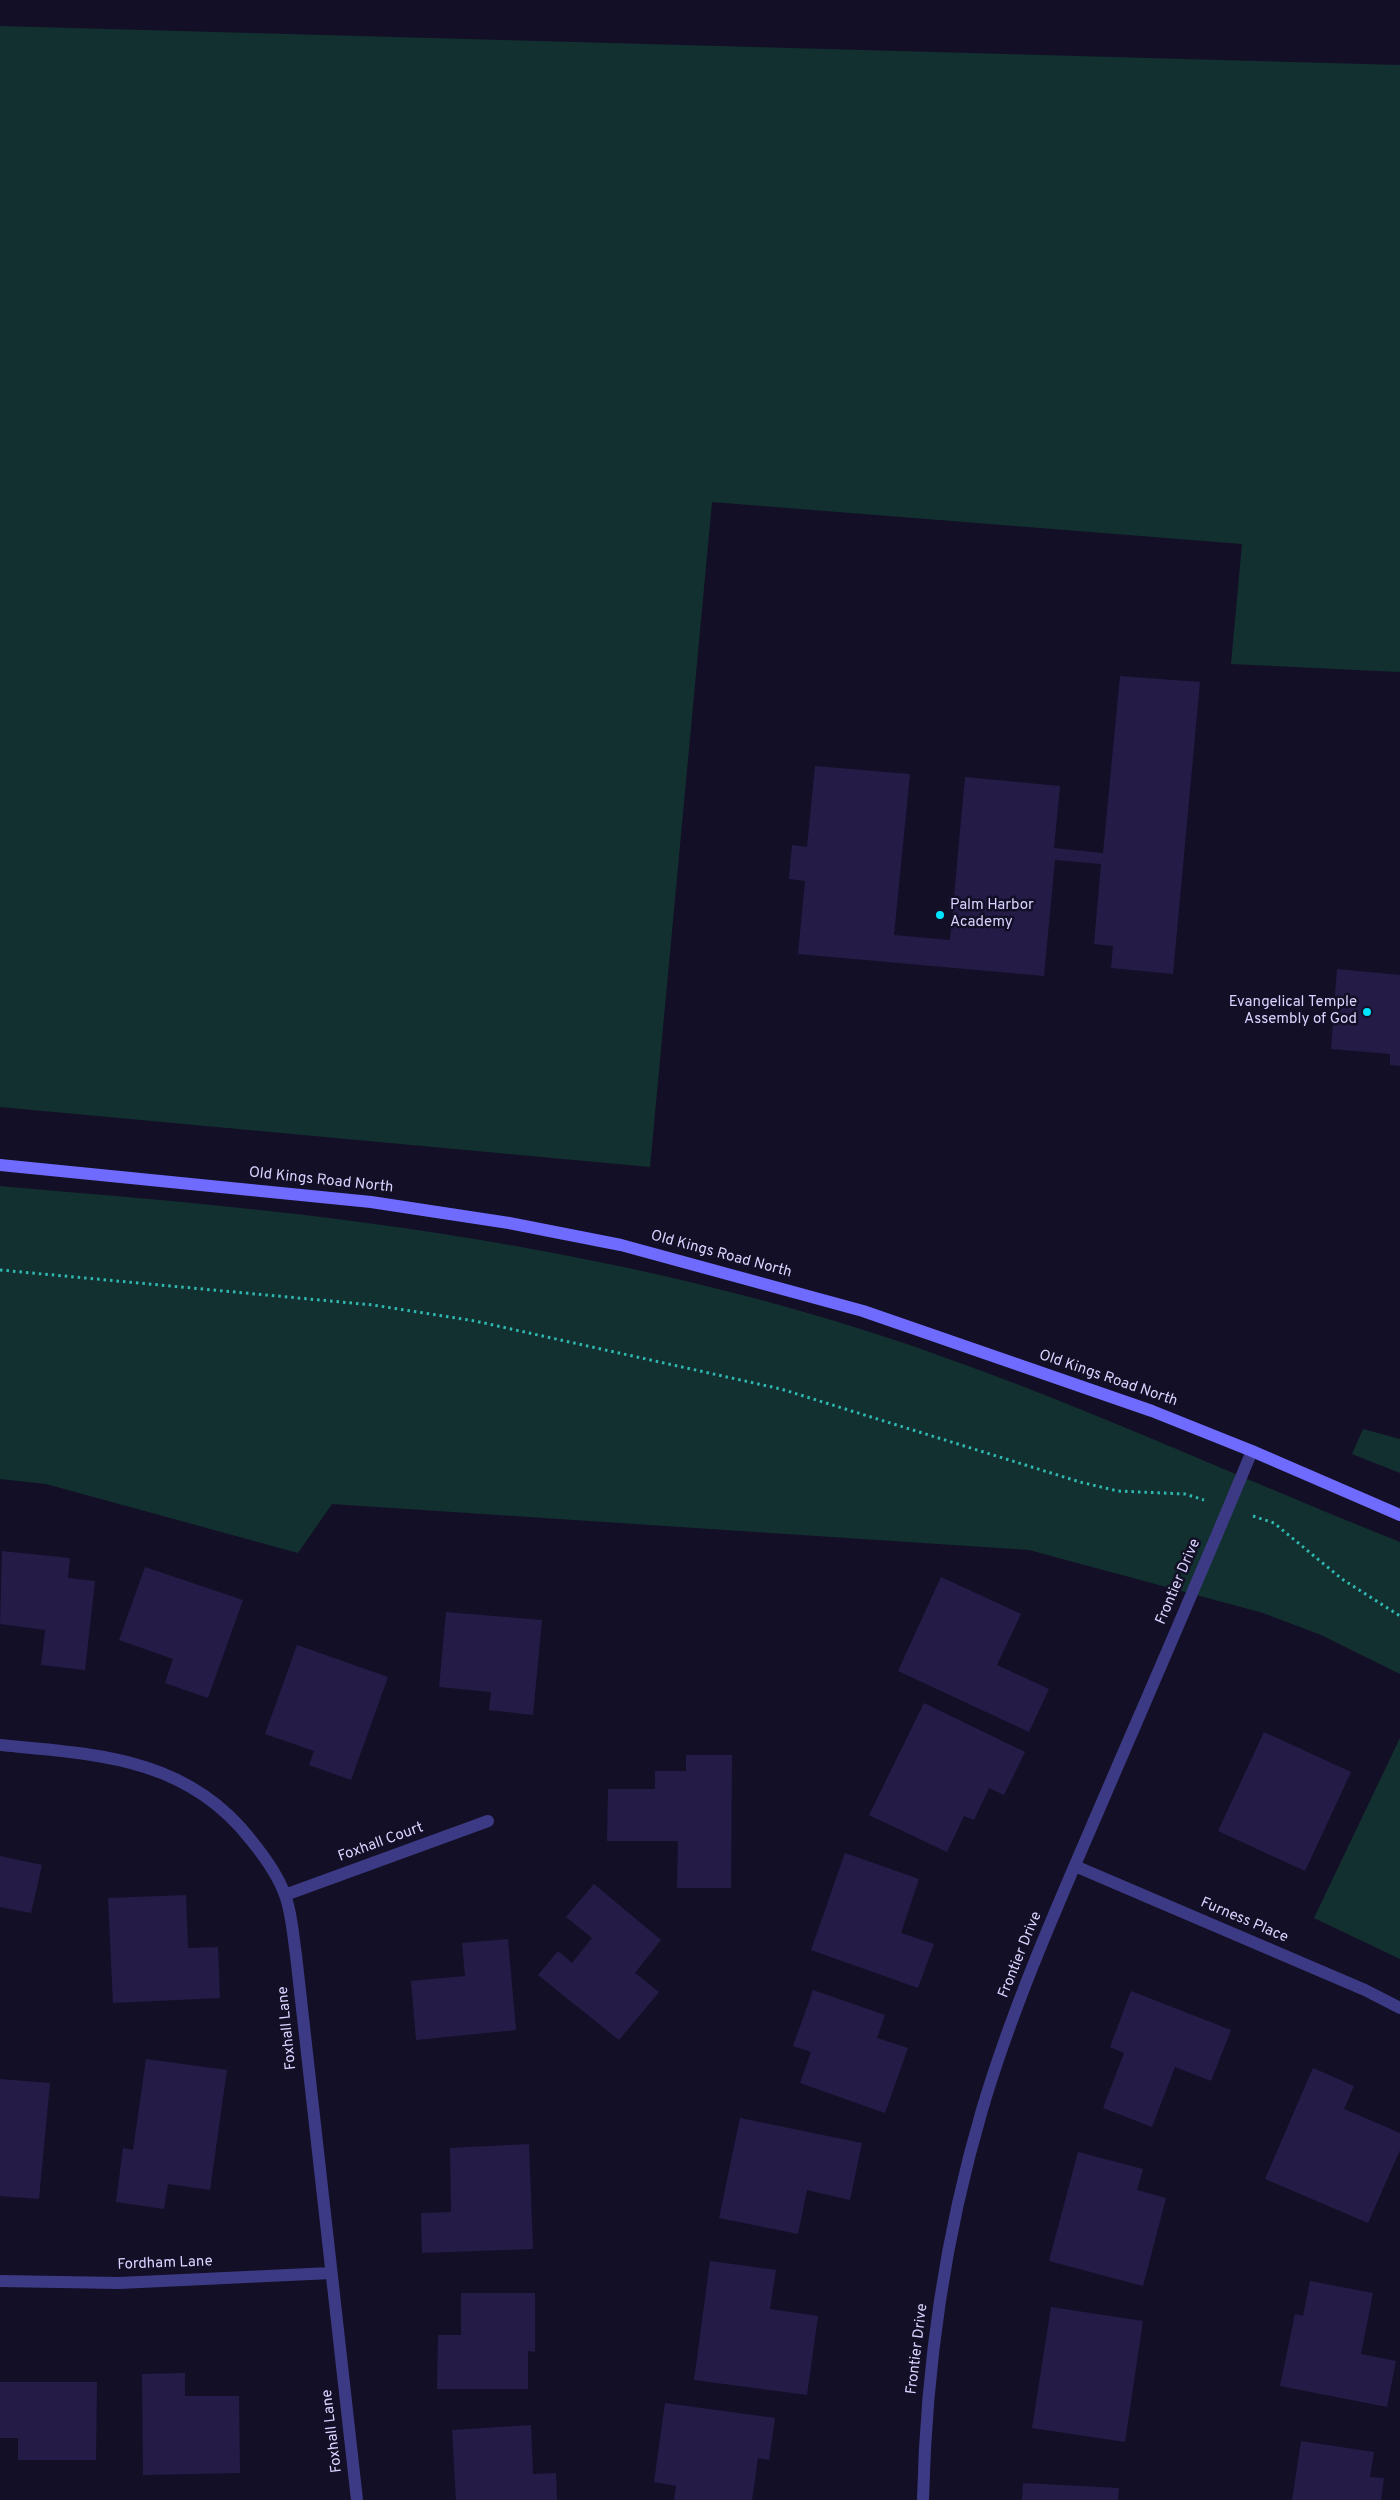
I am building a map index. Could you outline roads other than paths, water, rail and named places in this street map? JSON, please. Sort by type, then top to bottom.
[{"type":"street","name":"Old Kings Road North","points":[[0,1165],[370,1202],[509,1223],[621,1245],[863,1311],[1152,1411],[1252,1451],[1400,1515]]},
{"type":"street","name":"Frontier Drive","points":[[923,2500],[924,2461],[936,2327],[948,2250],[982,2111],[1024,1987],[1252,1451]]},
{"type":"street","name":"Foxhall Lane","points":[[0,1745],[66,1751],[123,1760],[170,1775],[190,1784],[225,1810],[242,1828],[272,1870],[285,1895],[295,1946],[357,2500]]},
{"type":"street","name":"Foxhall Court","points":[[285,1895],[488,1821]]},
{"type":"street","name":"Furness Place","points":[[1075,1866],[1365,1990],[1400,2008]]},
{"type":"street","name":"Fordham Lane","points":[[0,2281],[119,2283],[331,2273]]},
{"type":"place","name":"Palm Harbor Academy","points":[[940,915]]},
{"type":"place","name":"Evangelical Temple Assembly of God","points":[[1367,1012]]}]
